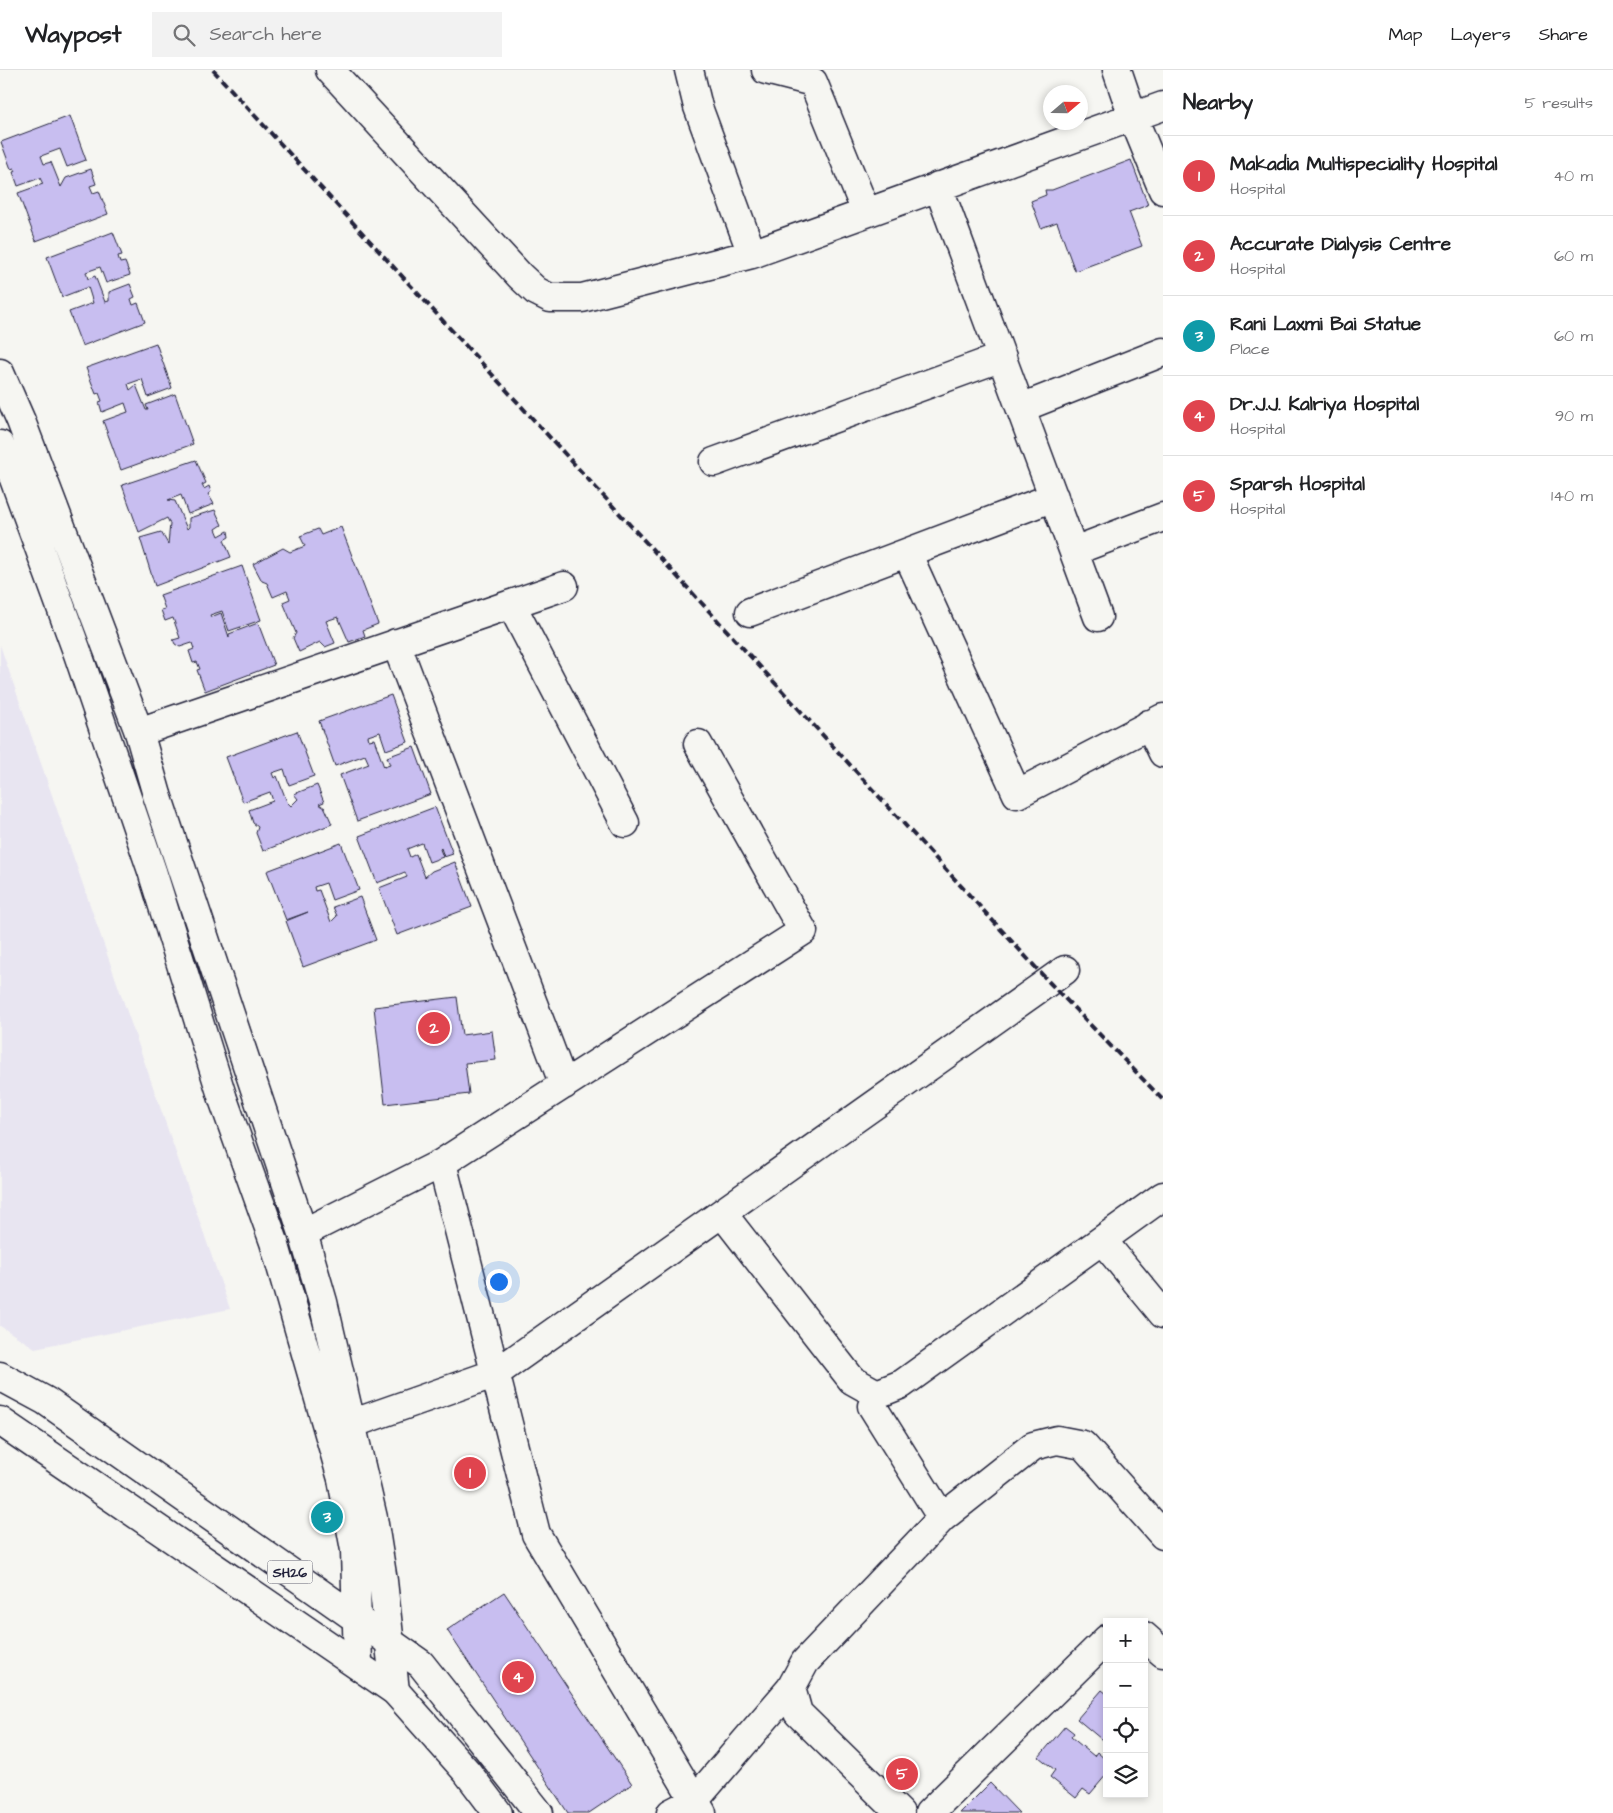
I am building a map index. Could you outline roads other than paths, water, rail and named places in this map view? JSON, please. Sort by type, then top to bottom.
[{"type":"street","points":[[330,70],[520,276],[536,290],[550,298],[582,298],[752,254],[1163,106]]},
{"type":"street","points":[[688,70],[698,107],[752,254]]},
{"type":"street","points":[[766,70],[819,76],[866,212]]},
{"type":"street","points":[[1117,70],[1133,117],[1163,190]]},
{"type":"street","points":[[938,186],[1098,617]]},
{"type":"street","points":[[1020,408],[1163,352]]},
{"type":"street","points":[[714,462],[1002,357]]},
{"type":"street","points":[[0,373],[21,421],[139,732],[160,804],[303,1233],[323,1302],[373,1518],[384,1581],[395,1691]]},
{"type":"street","points":[[0,445],[78,654],[152,871],[223,1099],[274,1242],[342,1479],[355,1550],[358,1665]]},
{"type":"street","points":[[750,612],[1054,497]]},
{"type":"street","points":[[1074,551],[1163,517]]},
{"type":"street","points":[[907,553],[1017,794],[1156,721],[1163,753]]},
{"type":"street","points":[[139,732],[564,586]]},
{"type":"street","points":[[511,604],[625,823]]},
{"type":"street","points":[[396,643],[564,1085]]},
{"type":"street","points":[[303,1233],[442,1163],[803,931],[698,744]]},
{"type":"street","points":[[351,1424],[496,1373],[1065,970]]},
{"type":"street","points":[[442,1163],[536,1534],[689,1809],[791,1688],[804,1662],[942,1518],[1033,1446],[1057,1440],[1083,1445],[1163,1535]]},
{"type":"street","points":[[722,1213],[852,1380],[877,1394],[902,1384],[1163,1196]]},
{"type":"street","points":[[1102,1240],[1163,1314]]},
{"type":"street","name":"SH26","points":[[0,1376],[46,1401],[421,1664],[539,1813]]},
{"type":"street","points":[[872,1406],[942,1518]]},
{"type":"street","name":"SH26","points":[[0,1421],[395,1691],[467,1772],[498,1813]]},
{"type":"street","points":[[1148,1639],[1163,1652]]},
{"type":"street","points":[[929,1813],[1103,1643]]},
{"type":"street","points":[[791,1688],[798,1713],[900,1813]]},
{"type":"railway","points":[[213,70],[1049,982],[1163,1100]]},
{"type":"place","name":"Accurate Dialysis Centre","points":[[434,1028]]},
{"type":"place","name":"Makadia Multispeciality Hospital","points":[[470,1473]]},
{"type":"place","name":"Rani Laxmi Bai Statue","points":[[327,1517]]},
{"type":"place","name":"Dr.J.J. Kalriya Hospital","points":[[518,1677]]},
{"type":"place","name":"Sparsh Hospital","points":[[902,1774]]}]
